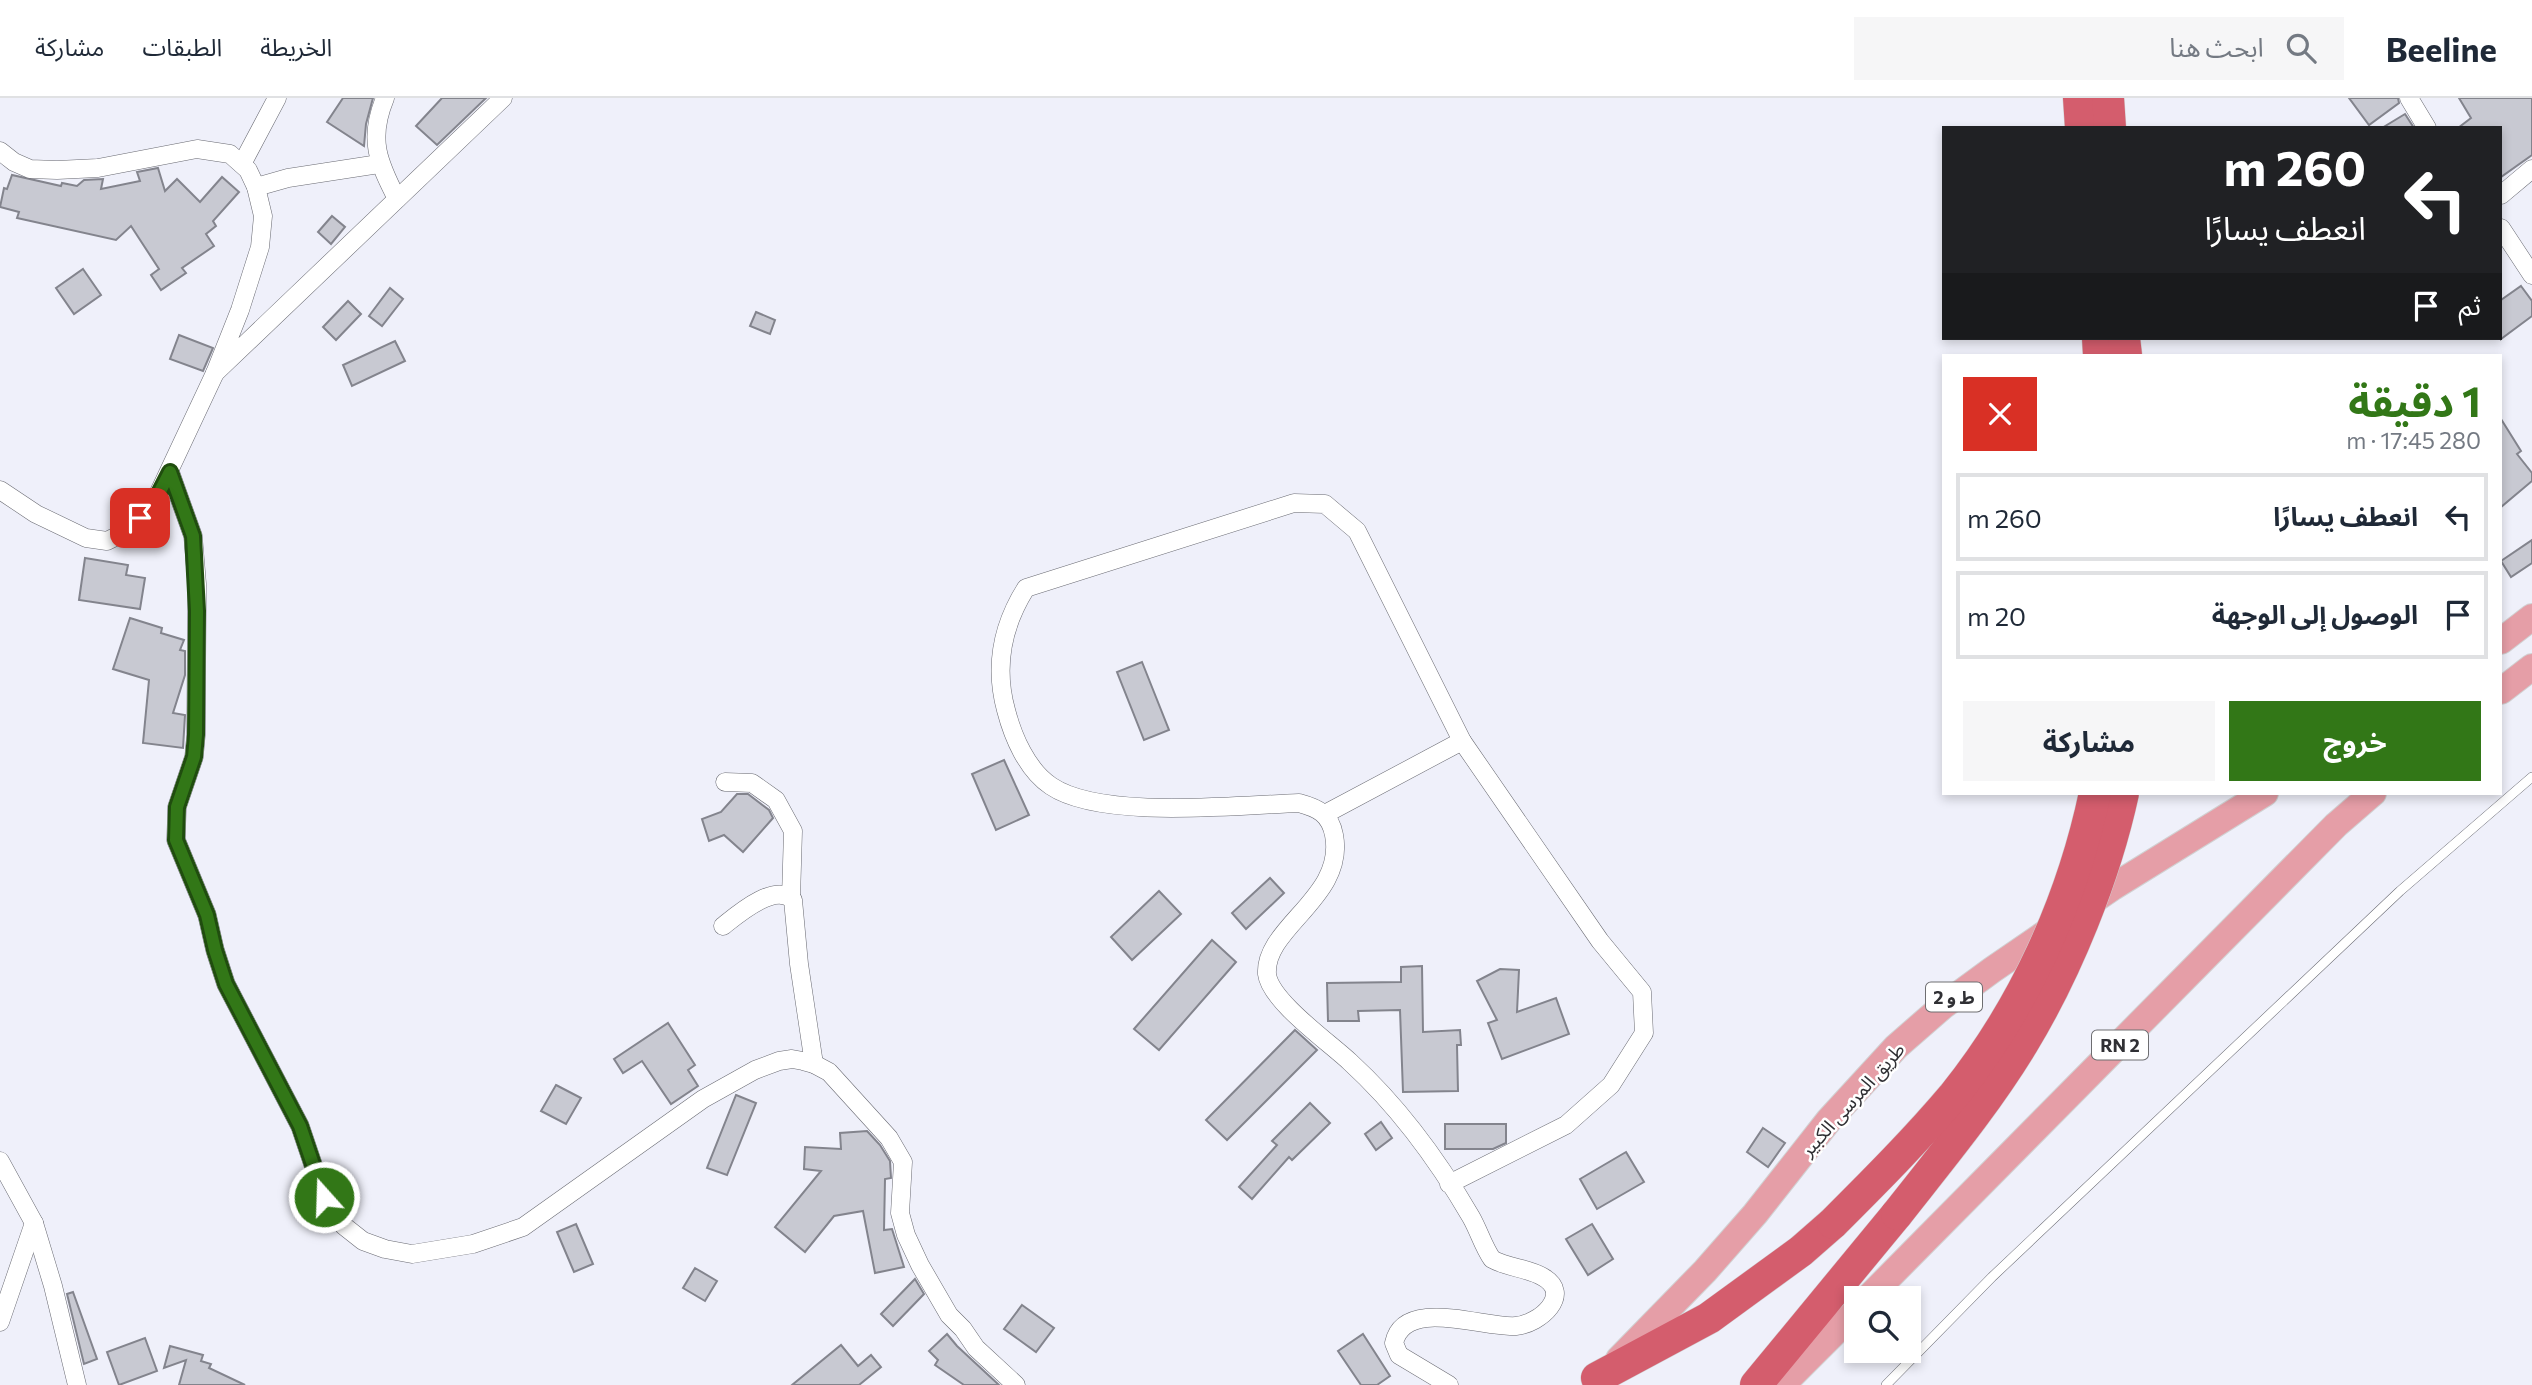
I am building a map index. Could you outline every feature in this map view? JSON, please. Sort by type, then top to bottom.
[{"type":"highway","points":[[2079,98],[2081,126]]},
{"type":"highway","points":[[2108,98],[2110,126]]},
{"type":"highway","points":[[1592,1382],[1709,1318],[1801,1251],[1833,1223],[1926,1128],[1985,1052],[2032,971],[2063,903],[2078,862],[2095,795]]},
{"type":"highway","points":[[1756,1385],[1961,1133],[2024,1042],[2069,953],[2103,868],[2122,795]]},
{"type":"main road","points":[[2502,640],[2532,617]]},
{"type":"main road","points":[[2502,690],[2532,667]]},
{"type":"main road","name":"طريق المرسى الكبير","points":[[1592,1382],[1630,1350],[1705,1271],[1755,1214],[1829,1120],[1896,1047],[1943,1006],[2113,887],[2261,795]]},
{"type":"main road","name":"RN 2","points":[[1880,1286],[2336,825],[2371,795]]},
{"type":"main road","points":[[1782,1385],[1844,1323]]},
{"type":"street","points":[[242,164],[277,98]]},
{"type":"street","points":[[385,98],[376,133],[379,164],[397,198]]},
{"type":"street","points":[[215,373],[503,98]]},
{"type":"street","points":[[2409,98],[2426,126]]},
{"type":"street","points":[[0,151],[14,162],[30,169],[98,168],[197,149],[230,155],[248,170],[257,187],[263,216],[260,247],[240,310],[215,373],[153,505],[127,531],[107,541],[86,538],[36,514],[0,490]]},
{"type":"street","points":[[257,187],[288,178],[379,164]]},
{"type":"street","points":[[2502,194],[2532,169]]},
{"type":"street","points":[[2502,230],[2532,275]]},
{"type":"street","points":[[170,472],[193,536],[197,611],[194,757],[177,807],[176,840],[207,915],[226,984],[300,1126],[324,1197],[344,1226],[363,1241],[412,1254],[473,1244],[523,1227],[703,1099],[755,1070],[779,1061],[792,1059],[814,1064],[840,1083],[889,1138],[902,1162],[900,1213],[906,1235],[920,1265],[949,1315],[963,1329],[975,1348],[1016,1385]]},
{"type":"street","points":[[1448,1385],[1399,1355],[1394,1343],[1399,1331],[1410,1324],[1442,1316],[1503,1325],[1524,1324],[1543,1317],[1554,1294],[1550,1282],[1545,1278],[1492,1259],[1472,1218],[1394,1108],[1351,1063],[1284,1004],[1267,974],[1278,940],[1326,883],[1335,861],[1336,846],[1332,825],[1317,808],[1299,803],[1162,808],[1101,803],[1065,794],[1051,786],[1039,776],[1025,756],[1010,725],[1000,688],[1003,640],[1013,608],[1026,588],[1294,503],[1325,504],[1357,531],[1462,741],[1600,941],[1642,992],[1644,1033],[1611,1085],[1566,1125],[1449,1184]]},
{"type":"street","points":[[1325,814],[1462,741]]},
{"type":"street","points":[[725,782],[752,783],[776,800],[793,831],[791,898],[795,905],[799,964],[814,1064]]},
{"type":"street","points":[[723,926],[758,901],[778,895],[791,898]]},
{"type":"street","points":[[0,1161],[34,1223],[53,1286],[77,1385]]},
{"type":"street","points":[[0,1322],[34,1223]]},
{"type":"lane","points":[[1886,1385],[1992,1277],[2400,891],[2532,777]]},
{"type":"building","points":[[343,98],[373,98],[364,146],[327,122]]},
{"type":"building","points":[[442,98],[486,98],[437,145],[416,126]]},
{"type":"building","points":[[2349,98],[2398,98],[2399,103],[2369,125]]},
{"type":"building","points":[[2459,98],[2532,98],[2532,155],[2502,176],[2502,126],[2461,126],[2471,118]]},
{"type":"building","points":[[2405,114],[2413,126],[2385,126]]},
{"type":"building","points":[[158,168],[165,191],[177,179],[200,202],[222,177],[239,192],[213,221],[216,226],[206,234],[214,246],[182,268],[186,273],[161,290],[151,275],[159,269],[131,226],[116,240],[17,218],[19,212],[0,207],[4,188],[7,189],[12,175],[61,186],[62,183],[77,186],[84,180],[103,179],[101,189],[140,181],[137,172]]},
{"type":"building","points":[[332,216],[345,227],[331,244],[318,232]]},
{"type":"building","points":[[83,269],[101,295],[74,314],[56,288]]},
{"type":"building","points":[[2521,286],[2532,301],[2532,316],[2502,338],[2502,299]]},
{"type":"building","points":[[390,288],[403,299],[382,326],[369,316]]},
{"type":"building","points":[[348,301],[361,314],[336,340],[323,327]]},
{"type":"building","points":[[756,312],[775,320],[770,334],[750,326]]},
{"type":"building","points":[[179,335],[213,348],[203,371],[170,359]]},
{"type":"building","points":[[395,341],[405,361],[352,386],[343,365]]},
{"type":"building","points":[[2502,421],[2521,451],[2517,454],[2532,473],[2532,481],[2502,506]]},
{"type":"building","points":[[2532,540],[2532,563],[2511,577],[2502,560]]},
{"type":"building","points":[[85,558],[128,565],[126,575],[145,578],[140,609],[79,600]]},
{"type":"building","points":[[130,618],[162,628],[161,633],[184,640],[180,650],[185,651],[185,675],[173,713],[185,715],[183,748],[143,743],[149,680],[113,669]]},
{"type":"building","points":[[1142,662],[1169,730],[1144,740],[1117,672]]},
{"type":"building","points":[[1004,760],[1029,815],[996,830],[972,774]]},
{"type":"building","points":[[737,794],[748,794],[769,810],[773,818],[743,852],[724,835],[709,841],[702,819],[721,812]]},
{"type":"building","points":[[1270,878],[1284,893],[1246,929],[1232,913]]},
{"type":"building","points":[[1159,891],[1181,914],[1132,960],[1111,937]]},
{"type":"building","points":[[1212,940],[1236,962],[1159,1050],[1134,1029]]},
{"type":"building","points":[[1422,966],[1423,1032],[1460,1030],[1461,1045],[1457,1045],[1458,1091],[1403,1092],[1400,1010],[1358,1011],[1359,1021],[1328,1021],[1327,983],[1401,982],[1401,967]]},
{"type":"building","points":[[1500,969],[1519,970],[1517,1012],[1556,998],[1569,1034],[1502,1059],[1488,1023],[1497,1020],[1477,981]]},
{"type":"building","points":[[668,1023],[695,1065],[688,1070],[698,1086],[671,1104],[642,1061],[623,1073],[614,1059]]},
{"type":"building","points":[[1295,1030],[1317,1050],[1227,1140],[1206,1120]]},
{"type":"building","points":[[556,1085],[581,1098],[566,1124],[541,1111]]},
{"type":"building","points":[[736,1095],[756,1103],[727,1175],[707,1168]]},
{"type":"building","points":[[1310,1103],[1330,1123],[1292,1160],[1289,1157],[1252,1199],[1239,1187],[1277,1145],[1272,1141]]},
{"type":"building","points":[[1381,1122],[1392,1138],[1376,1150],[1365,1134]]},
{"type":"building","points":[[1445,1124],[1506,1124],[1506,1143],[1493,1149],[1445,1149]]},
{"type":"building","points":[[1763,1128],[1785,1143],[1768,1167],[1747,1152]]},
{"type":"building","points":[[867,1131],[890,1161],[891,1178],[885,1179],[884,1230],[892,1229],[904,1267],[875,1273],[863,1211],[834,1216],[805,1252],[775,1227],[821,1171],[804,1169],[805,1147],[841,1149],[840,1133]]},
{"type":"building","points":[[1626,1152],[1644,1182],[1597,1209],[1580,1179]]},
{"type":"building","points":[[576,1224],[593,1264],[574,1272],[557,1232]]},
{"type":"building","points":[[1592,1224],[1613,1259],[1588,1275],[1566,1239]]},
{"type":"building","points":[[695,1268],[717,1281],[705,1301],[683,1288]]},
{"type":"building","points":[[915,1279],[924,1294],[893,1326],[881,1314]]},
{"type":"building","points":[[73,1292],[97,1359],[84,1364],[67,1294]]},
{"type":"building","points":[[1022,1305],[1054,1328],[1036,1352],[1004,1329]]},
{"type":"building","points":[[947,1334],[999,1385],[964,1385],[935,1365],[938,1360],[929,1351]]},
{"type":"building","points":[[1363,1334],[1390,1376],[1377,1385],[1361,1385],[1338,1351]]},
{"type":"building","points":[[145,1338],[157,1371],[119,1385],[107,1352]]},
{"type":"building","points":[[841,1345],[858,1366],[871,1355],[881,1367],[859,1385],[792,1385]]},
{"type":"building","points":[[170,1346],[203,1355],[201,1361],[211,1364],[209,1368],[245,1385],[179,1385],[186,1360],[164,1368]]},
{"type":"route","points":[[140,518],[153,505],[170,472],[193,536],[197,584],[196,735],[194,757],[177,807],[176,840],[207,915],[226,984],[300,1126],[324,1197]]}]
